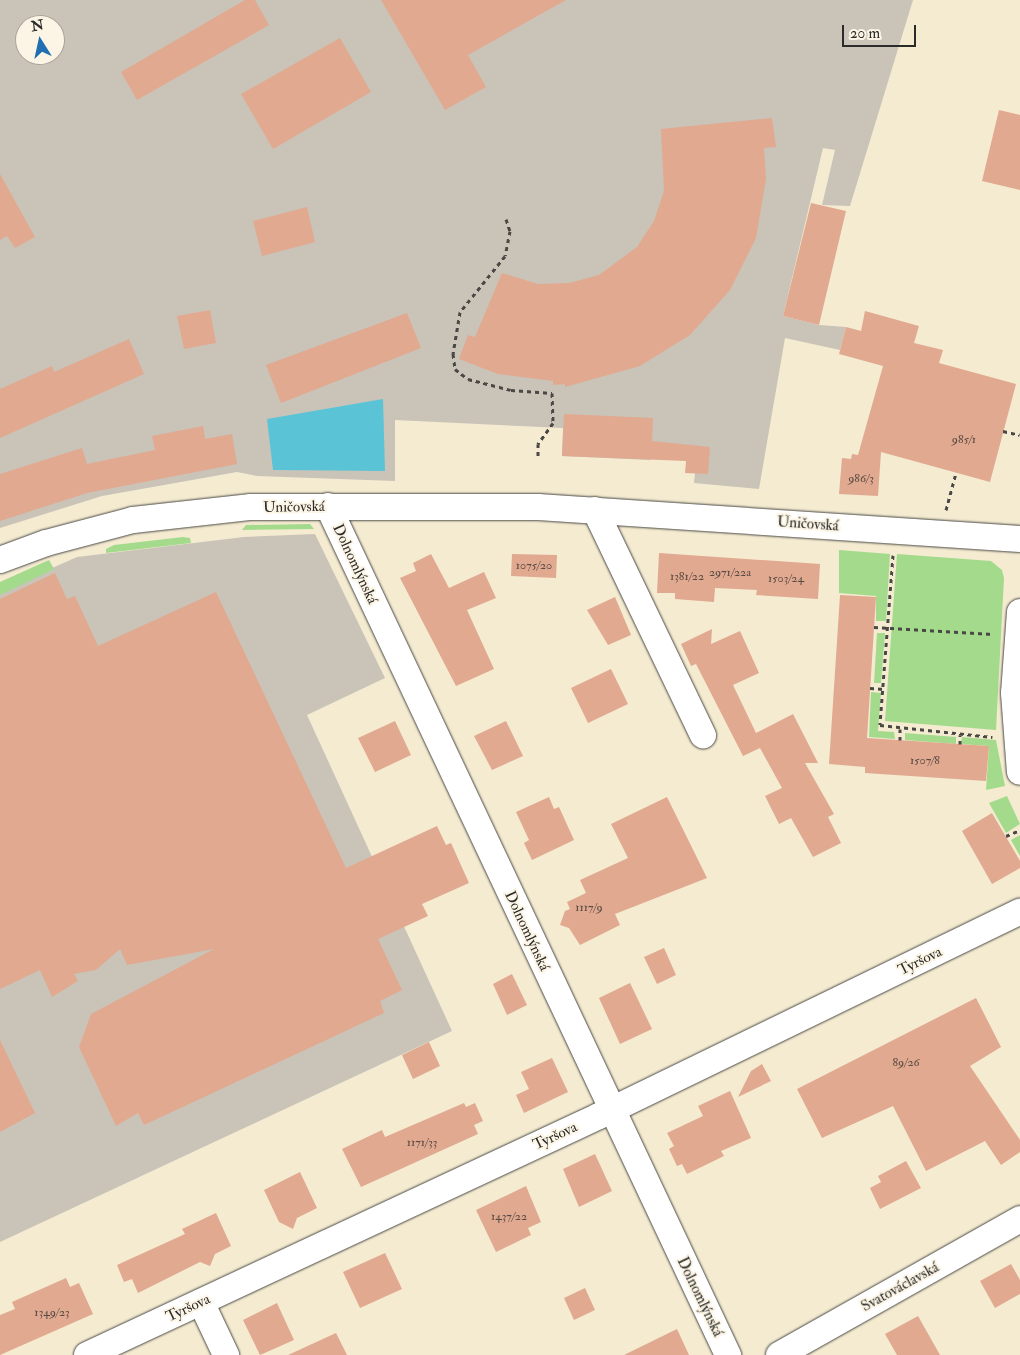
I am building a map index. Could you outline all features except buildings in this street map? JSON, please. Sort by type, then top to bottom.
[{"type":"street","name":"Uničovská","points":[[0,560],[46,543],[133,520],[231,508],[328,506],[595,510],[1020,539]]},
{"type":"street","name":"Dolnomlýnská","points":[[328,506],[610,1110],[728,1355]]},
{"type":"street","points":[[595,510],[703,735]]},
{"type":"street","points":[[1020,612],[1014,693],[1020,772]]},
{"type":"street","name":"Tyršova","points":[[87,1355],[610,1110],[1020,912]]},
{"type":"street","name":"Svatováclavská","points":[[779,1355],[1020,1219]]},
{"type":"street","points":[[201,1302],[226,1355]]},
{"type":"path","points":[[506,218],[510,231],[505,256],[460,312],[454,362],[455,369],[468,379],[511,390],[552,393],[553,423],[538,444],[538,456]]},
{"type":"path","points":[[1003,431],[1020,435]]},
{"type":"path","points":[[946,513],[956,473]]},
{"type":"path","points":[[893,550],[889,628],[880,726],[1000,738]]},
{"type":"path","points":[[874,627],[1004,635]]},
{"type":"path","points":[[870,688],[884,689]]},
{"type":"path","points":[[900,729],[900,740]]},
{"type":"path","points":[[960,735],[960,744]]},
{"type":"path","points":[[1006,836],[1020,830]]},
{"type":"shaded area","points":[[0,0],[913,0],[850,206],[822,205],[835,150],[823,148],[783,316],[819,325],[846,327],[840,350],[785,338],[759,489],[694,483],[695,473],[687,456],[652,453],[651,460],[562,456],[563,428],[395,420],[395,481],[257,476],[237,472],[102,496],[0,528]]},
{"type":"shaded area","points":[[315,534],[385,678],[307,715],[452,1031],[0,1242],[0,591],[77,557],[244,537]]},
{"type":"green space","points":[[310,524],[314,529],[242,530],[246,525]]},
{"type":"green space","points":[[183,537],[190,538],[191,543],[106,553],[106,549],[114,545]]},
{"type":"green space","points":[[839,550],[890,554],[886,621],[876,621],[876,596],[839,593]]},
{"type":"green space","points":[[897,554],[991,561],[1002,570],[1004,578],[996,730],[885,721]]},
{"type":"green space","points":[[49,560],[54,569],[0,595],[0,582]]},
{"type":"green space","points":[[877,633],[885,633],[881,683],[874,683]]},
{"type":"green space","points":[[871,692],[881,693],[878,731],[894,732],[895,739],[869,737]]},
{"type":"green space","points":[[905,733],[956,737],[956,744],[905,740]]},
{"type":"green space","points":[[962,737],[996,740],[1005,786],[986,790],[989,746],[961,744]]},
{"type":"green space","points":[[1007,796],[1020,824],[1006,833],[989,803]]},
{"type":"green space","points":[[1020,835],[1020,856],[1011,840]]},
{"type":"water","points":[[383,399],[385,471],[273,470],[267,419]]}]
